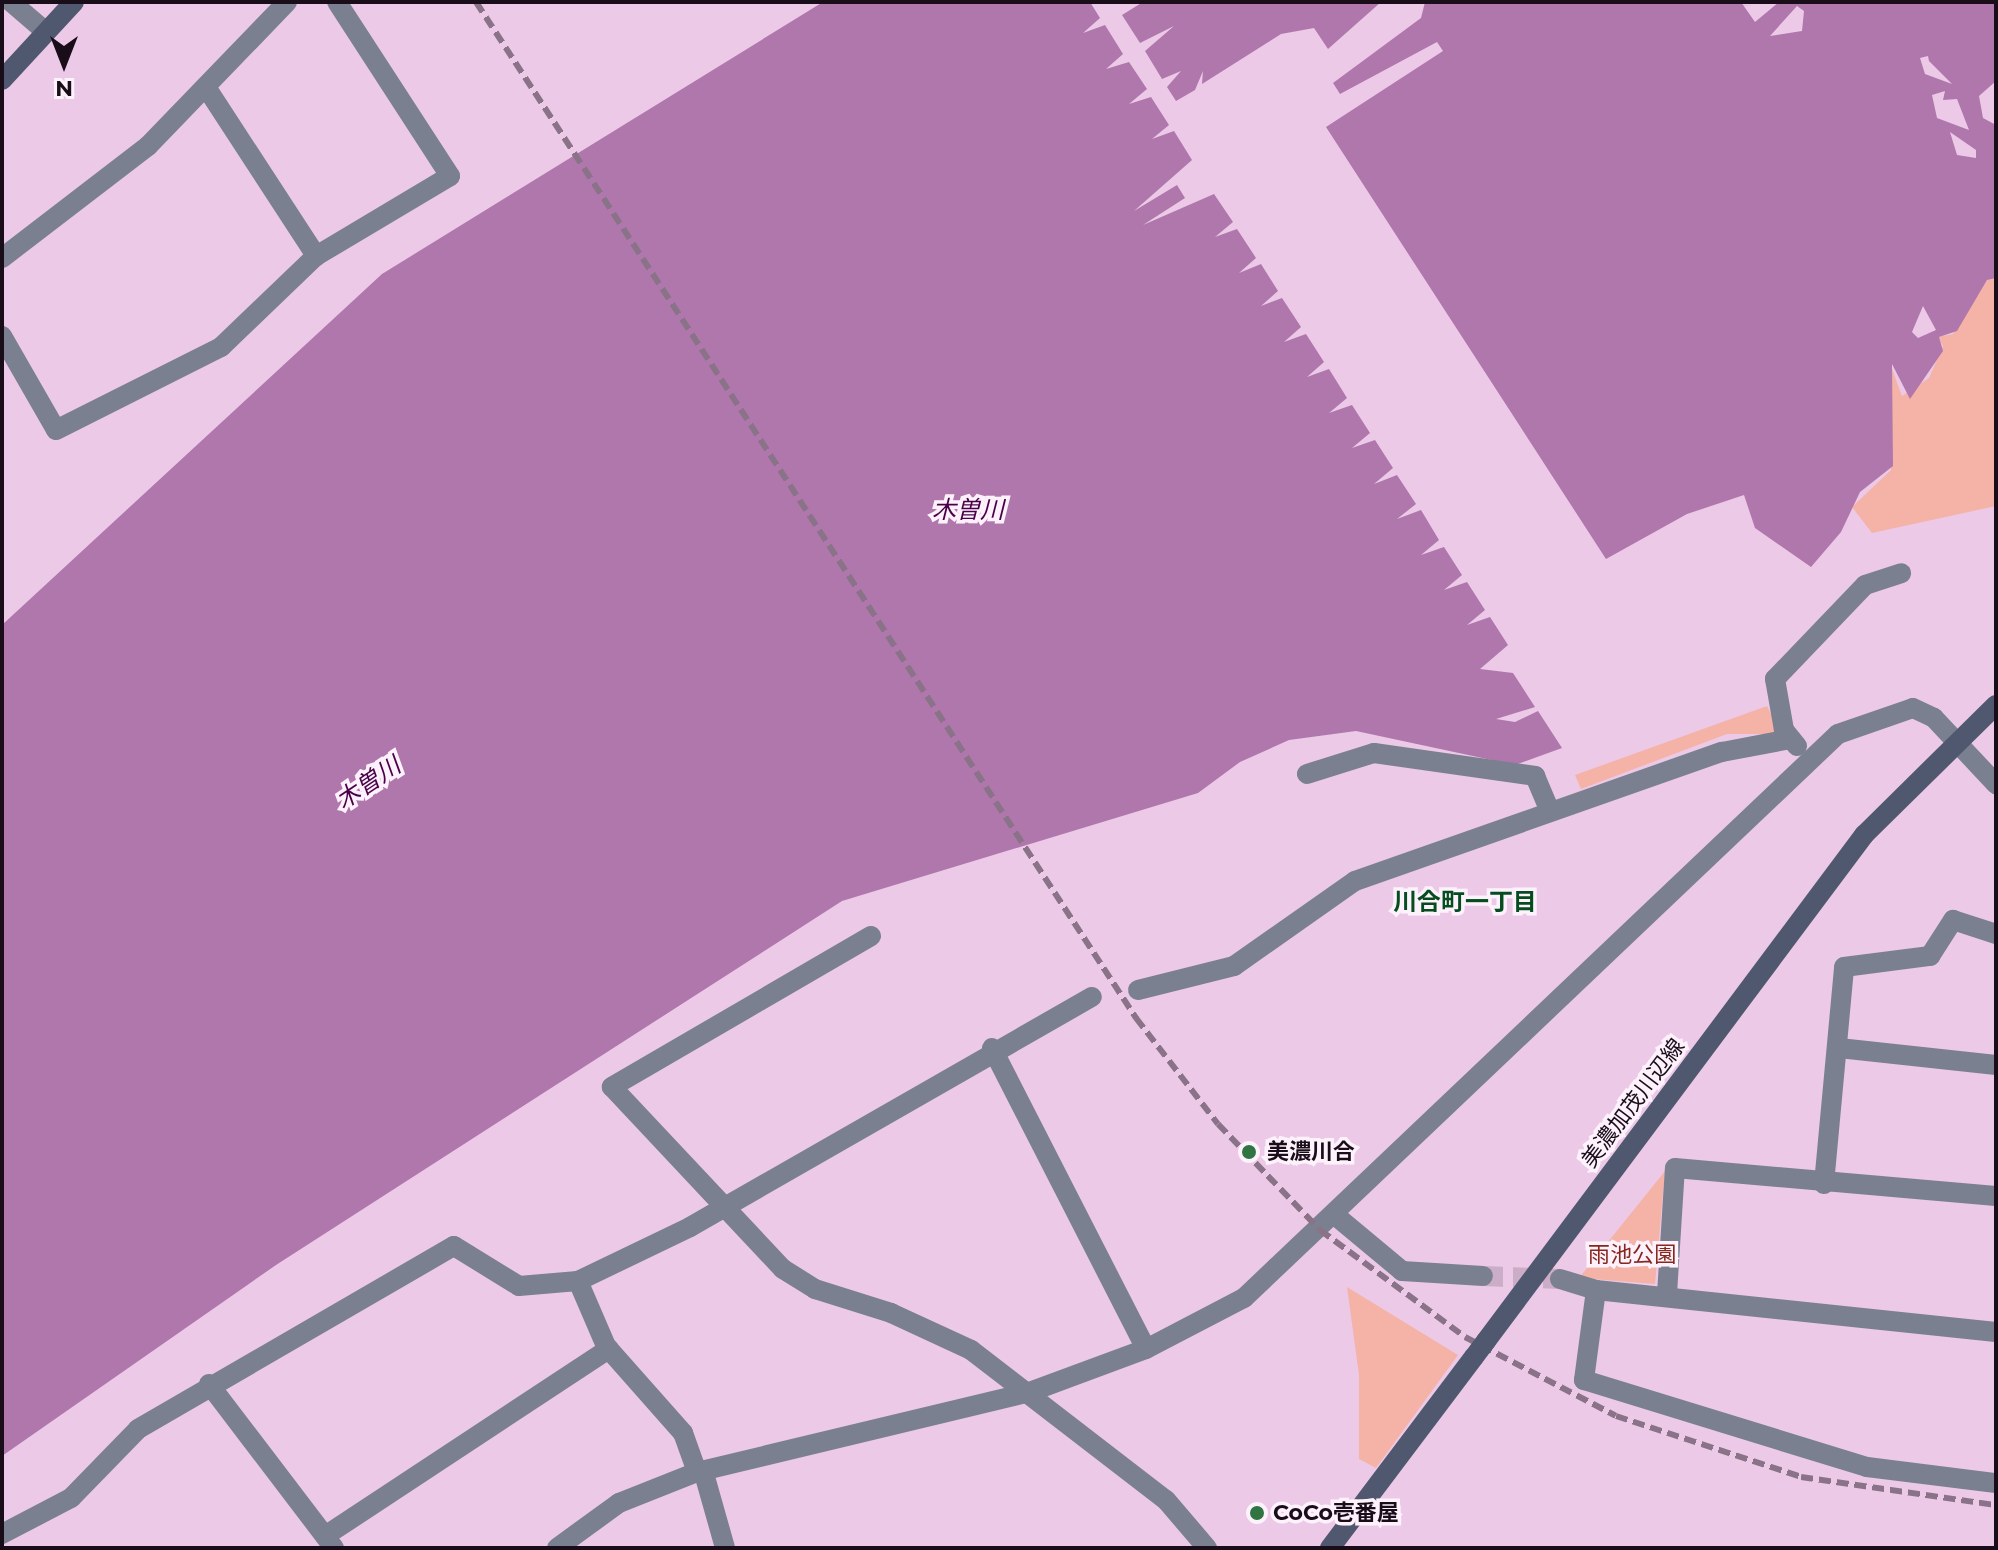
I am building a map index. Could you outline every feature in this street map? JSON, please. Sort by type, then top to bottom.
[{"type":"main road","points":[[2,80],[74,2]]},
{"type":"main road","name":"美濃加茂川辺線","points":[[1330,1548],[1864,835],[1951,742],[1996,705]]},
{"type":"street","points":[[11,2],[46,32]]},
{"type":"street","points":[[2,258],[92,194],[206,87],[287,2]]},
{"type":"street","points":[[2,336],[56,430],[221,347],[316,256],[450,176],[337,2]]},
{"type":"street","points":[[206,87],[316,256]]},
{"type":"street","points":[[1810,760],[1791,739],[1775,679],[1865,585],[1901,573]]},
{"type":"street","points":[[557,1548],[619,1503],[700,1471],[1027,1393],[1146,1349],[1244,1298],[1336,1216],[1838,734],[1913,708],[1934,718],[1951,742],[1996,784]]},
{"type":"street","points":[[1138,990],[1234,966],[1355,881],[1722,752],[1791,739]]},
{"type":"street","points":[[1307,774],[1374,753],[1535,776],[1550,811]]},
{"type":"street","points":[[1824,1184],[1839,1048],[1844,967],[1930,956],[1953,920],[1996,934]]},
{"type":"street","points":[[871,936],[612,1087],[727,1202],[783,1269],[815,1289],[891,1313],[971,1350],[1166,1500],[1207,1548]]},
{"type":"street","points":[[2,1534],[71,1498],[138,1429],[209,1384],[454,1246],[519,1286],[578,1281],[727,1202],[992,1048],[1092,997]]},
{"type":"street","points":[[992,1048],[1146,1349]]},
{"type":"street","points":[[1839,1048],[1996,1065]]},
{"type":"street","points":[[1667,1294],[1675,1168],[1824,1184],[1996,1196]]},
{"type":"street","points":[[1336,1216],[1402,1271],[1483,1276]]},
{"type":"street","points":[[1560,1279],[1596,1290],[1667,1294],[1996,1332]]},
{"type":"street","points":[[578,1281],[609,1349],[683,1433],[700,1471],[725,1548]]},
{"type":"street","points":[[1596,1290],[1584,1380],[1867,1467],[1996,1483]]},
{"type":"street","points":[[209,1384],[329,1542],[609,1349]]},
{"type":"green space","points":[[1996,278],[1996,506],[1872,533],[1852,507],[1891,470],[1891,366],[1902,396],[1929,378],[1943,346],[1938,337],[1953,334],[1987,280]]},
{"type":"green space","points":[[1767,706],[1781,734],[1727,734],[1581,789],[1575,775]]},
{"type":"green space","name":"雨池公園","points":[[1665,1171],[1655,1284],[1579,1278]]},
{"type":"green space","points":[[1347,1287],[1458,1355],[1376,1468],[1359,1459],[1359,1375]]},
{"type":"water","name":"木曽川","points":[[823,2],[1090,2],[1100,18],[1083,33],[1105,25],[1123,54],[1106,69],[1129,62],[1147,89],[1129,104],[1151,97],[1169,125],[1152,139],[1174,131],[1192,160],[1134,211],[1177,185],[1185,198],[1143,225],[1214,194],[1233,222],[1215,237],[1237,229],[1256,258],[1239,273],[1261,264],[1278,291],[1261,306],[1282,298],[1301,327],[1284,342],[1306,334],[1324,362],[1307,377],[1329,369],[1347,398],[1329,413],[1352,405],[1370,433],[1352,448],[1375,440],[1393,468],[1374,484],[1397,475],[1416,504],[1397,519],[1421,510],[1439,540],[1421,555],[1444,547],[1462,575],[1444,590],[1467,582],[1485,610],[1467,625],[1490,617],[1508,645],[1480,669],[1513,673],[1535,707],[1496,719],[1515,722],[1538,711],[1562,748],[1515,765],[1356,731],[1289,740],[1240,762],[1198,793],[842,901],[276,1265],[2,1456],[2,625],[382,274]]},
{"type":"water","points":[[1143,2],[1381,2],[1328,49],[1314,28],[1281,34],[1202,84],[1203,71],[1195,90],[1176,101],[1167,87],[1181,71],[1162,79],[1145,51],[1174,26],[1140,43],[1122,15]]},
{"type":"water","points":[[1425,2],[1741,2],[1755,22],[1779,2],[1996,2],[1996,81],[1979,96],[1983,118],[1996,125],[1996,278],[1987,280],[1957,331],[1939,337],[1943,351],[1910,399],[1892,364],[1893,466],[1860,492],[1841,532],[1811,567],[1755,528],[1744,495],[1687,514],[1606,559],[1326,127],[1443,51],[1437,42],[1340,94],[1333,83],[1421,18]],"holes":[[[1797,6],[1804,11],[1802,31],[1770,36]],[[1928,56],[1929,61],[1952,84],[1925,74],[1920,58]],[[1945,91],[1943,100],[1957,99],[1969,130],[1937,118],[1932,95]],[[1950,132],[1976,150],[1976,158],[1957,155]],[[1923,306],[1936,330],[1918,338],[1912,332]]]},
{"type":"tunnel","points":[[1483,1276],[1560,1279]]},
{"type":"railway","points":[[476,2],[1136,1018],[1218,1124],[1320,1230],[1465,1337],[1616,1416],[1801,1477],[1996,1505]]},
{"type":"place","name":"美濃川合","points":[[1249,1152]]},
{"type":"place","name":"CoCo壱番屋","points":[[1257,1513]]},
{"type":"district","name":"川合町一丁目","points":[[1465,902]]}]
